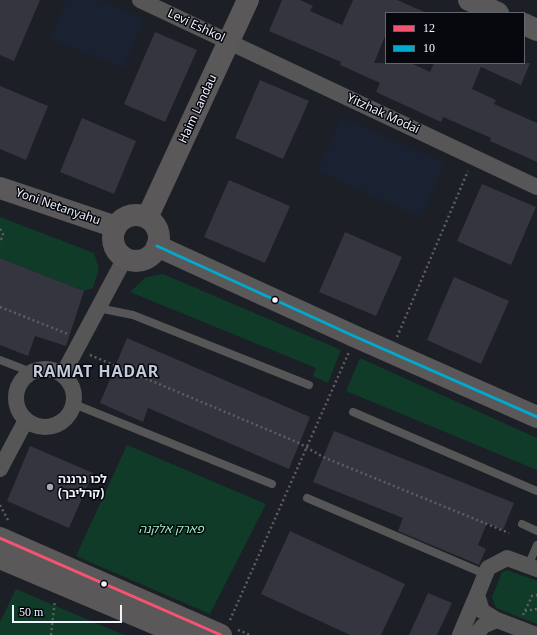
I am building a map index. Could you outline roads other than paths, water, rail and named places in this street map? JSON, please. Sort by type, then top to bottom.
[{"type":"street","name":"Levi Eshkol","points":[[140,0],[230,42]]},
{"type":"street","name":"Haim Landau","points":[[147,218],[230,42],[248,0]]},
{"type":"street","points":[[469,0],[496,12]]},
{"type":"street","points":[[525,24],[537,30]]},
{"type":"street","name":"Yitzhak Modai","points":[[230,42],[537,187]]},
{"type":"street","name":"Yoni Netanyahu","points":[[0,188],[116,227]]},
{"type":"street","points":[[140,215],[147,218],[157,230],[157,246],[148,257],[141,260],[125,258],[116,250],[113,242],[113,234],[116,227],[124,218],[140,215]]},
{"type":"street","points":[[157,246],[356,337],[537,417]]},
{"type":"street","points":[[63,374],[125,258]]},
{"type":"street","points":[[47,368],[63,374],[73,387],[75,396],[70,414],[63,421],[54,426],[40,426],[26,420],[17,404],[16,395],[18,386],[31,372],[47,368]]},
{"type":"street","points":[[0,469],[26,420]]},
{"type":"street","points":[[0,538],[225,630]]},
{"type":"street","points":[[0,558],[182,635]]},
{"type":"street","points":[[460,635],[488,568],[507,558],[533,567]]},
{"type":"street","points":[[477,594],[482,611],[497,620],[536,635]]},
{"type":"street","points":[[476,635],[483,626],[497,620]]},
{"type":"lane","points":[[98,308],[133,315],[309,385]]},
{"type":"lane","points":[[0,360],[31,372]]},
{"type":"lane","points":[[74,404],[272,484]]},
{"type":"lane","points":[[354,412],[537,491]]},
{"type":"lane","points":[[307,498],[485,574]]},
{"type":"lane","points":[[522,524],[537,530]]},
{"type":"lane","points":[[533,567],[537,545]]},
{"type":"place","name":"לכו נרננה (קרליבך)","points":[[50,487]]},
{"type":"district","name":"RAMAT HADAR","points":[[96,372]]},
{"type":"park label","name":"פארק אלקנה","points":[[171,530]]}]
